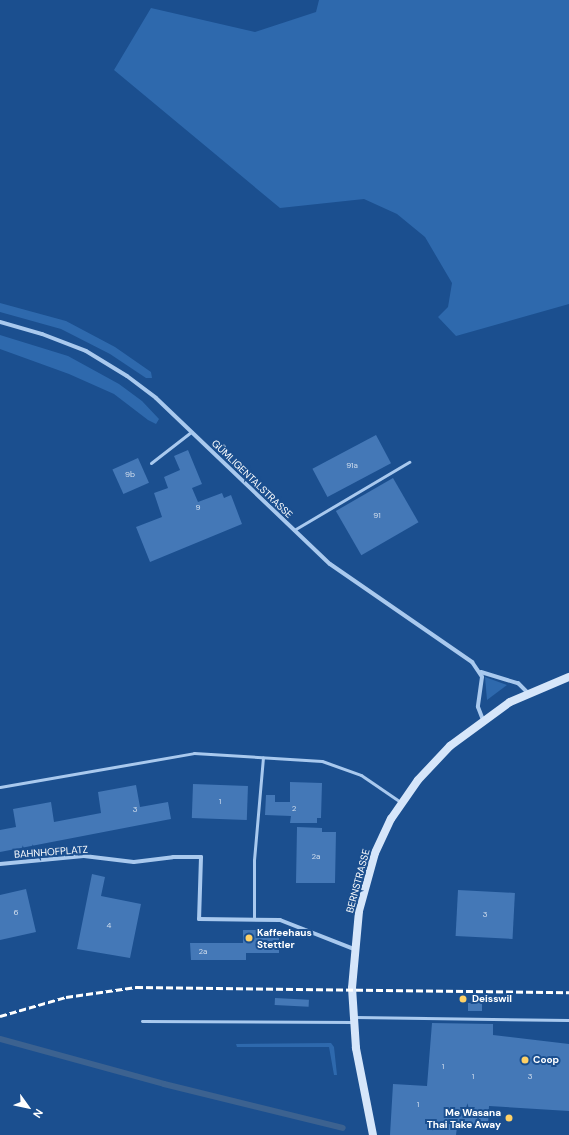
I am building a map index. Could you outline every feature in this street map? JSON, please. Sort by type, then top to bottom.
[{"type":"main road","name":"BERNSTRASSE","points":[[373,1135],[362,1088],[353,1020],[354,948],[359,911],[370,867],[382,837],[402,803],[433,763],[483,720],[510,702],[528,693],[569,677]]},
{"type":"street","name":"GÜMLIGENTALSTRASSE","points":[[0,322],[65,342],[108,363],[156,398],[294,530],[342,573],[464,656],[480,672],[518,683],[528,693]]},
{"type":"street","points":[[480,672],[482,687],[478,707],[483,720]]},
{"type":"street","name":"BAHNHOFPLATZ","points":[[0,864],[84,856],[134,862],[173,856],[201,857],[199,920],[280,920],[354,948]]},
{"type":"lane","points":[[151,463],[191,432]]},
{"type":"lane","points":[[294,530],[409,462]]},
{"type":"lane","points":[[0,787],[194,753],[322,761],[337,765],[361,775],[402,803]]},
{"type":"lane","points":[[254,919],[254,860],[263,757]]},
{"type":"lane","points":[[142,1021],[569,1020]]},
{"type":"shaded area","points":[[319,0],[569,0],[569,304],[456,336],[438,317],[448,307],[452,283],[425,237],[397,214],[364,199],[280,208],[114,70],[151,8],[255,32],[316,12]]},
{"type":"shaded area","points":[[0,303],[66,321],[115,347],[151,372],[152,378],[146,378],[110,354],[61,329],[0,312]]},
{"type":"shaded area","points":[[0,335],[68,356],[119,384],[142,401],[159,419],[156,424],[148,420],[114,394],[69,374],[0,349]]},
{"type":"shaded area","points":[[485,677],[507,685],[487,700]]},
{"type":"shaded area","points":[[331,1043],[334,1047],[337,1075],[334,1075],[329,1047],[237,1047],[236,1044]]},
{"type":"building","points":[[376,435],[391,463],[327,497],[312,469]]},
{"type":"building","points":[[188,450],[202,484],[192,488],[198,502],[222,493],[224,498],[231,495],[242,524],[150,562],[136,527],[162,517],[154,493],[168,488],[164,477],[180,470],[174,456]]},
{"type":"building","points":[[138,458],[149,483],[123,494],[112,469]]},
{"type":"building","points":[[393,478],[418,522],[361,555],[336,511]]},
{"type":"building","points":[[290,782],[322,783],[321,818],[317,818],[317,823],[290,823],[291,816],[265,815],[266,795],[275,795],[275,802],[290,802]]},
{"type":"building","points":[[193,784],[248,786],[247,820],[192,818]]},
{"type":"building","points":[[136,785],[140,807],[168,802],[171,819],[0,852],[0,830],[16,827],[13,809],[51,802],[54,822],[101,813],[98,792]]},
{"type":"building","points":[[297,827],[322,828],[322,832],[336,832],[335,883],[296,883]]},
{"type":"building","points":[[92,874],[105,877],[101,896],[141,904],[130,958],[77,949]]},
{"type":"building","points":[[26,889],[36,932],[0,940],[0,895]]},
{"type":"building","points":[[458,890],[515,893],[513,939],[456,936]]},
{"type":"building","points":[[243,930],[279,930],[279,953],[246,953],[246,960],[191,960],[190,943],[243,943]]},
{"type":"building","points":[[275,998],[309,1000],[309,1007],[275,1005]]},
{"type":"building","points":[[468,1003],[482,1003],[482,1011],[468,1011]]},
{"type":"building","points":[[432,1023],[493,1024],[493,1035],[569,1044],[569,1111],[489,1106],[488,1126],[457,1127],[456,1135],[390,1135],[393,1084],[427,1086]]},
{"type":"waterway","points":[[0,1039],[164,1084],[343,1128]]},
{"type":"railway","points":[[0,1016],[66,997],[136,987],[569,992]]},
{"type":"place","name":"Kaffeehaus Stettler","points":[[249,938]]},
{"type":"place","name":"Deisswil","points":[[463,999]]},
{"type":"place","name":"Coop","points":[[525,1060]]},
{"type":"place","name":"Me Wasana Thai Take Away","points":[[509,1118]]}]
